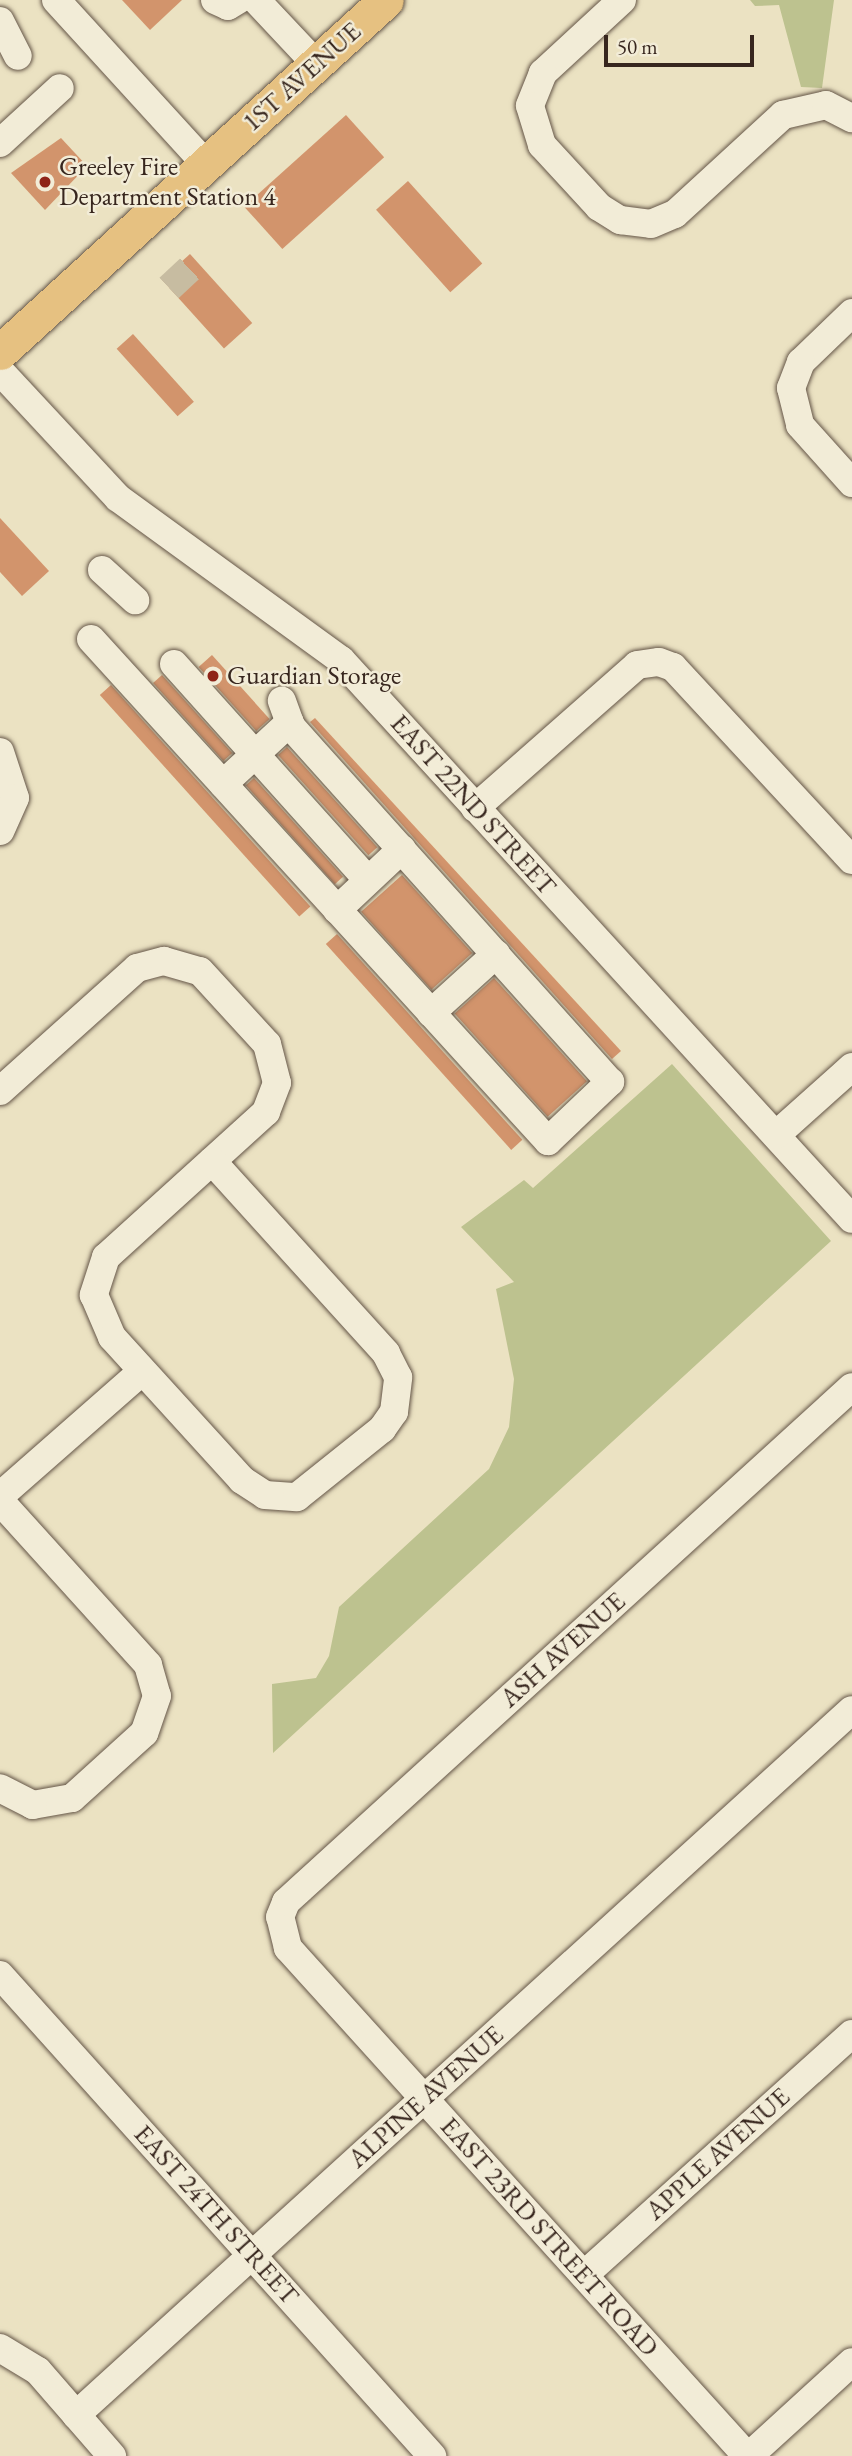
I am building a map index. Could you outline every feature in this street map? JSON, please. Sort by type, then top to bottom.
[{"type":"main road","name":"1ST AVENUE","points":[[0,352],[386,0]]},
{"type":"street","points":[[56,0],[206,164]]},
{"type":"street","points":[[215,0],[228,6],[238,0]]},
{"type":"street","points":[[256,0],[316,64]]},
{"type":"street","points":[[622,0],[543,73],[530,106],[542,145],[599,207],[620,220],[651,224],[675,214],[783,115],[826,105],[852,118]]},
{"type":"street","points":[[0,21],[18,56]]},
{"type":"street","points":[[18,136],[60,88]]},
{"type":"street","points":[[852,313],[801,362],[791,388],[800,425],[852,482]]},
{"type":"street","name":"EAST 22ND STREET","points":[[0,371],[118,498],[341,660],[852,1219]]},
{"type":"street","points":[[102,570],[135,600]]},
{"type":"street","points":[[91,639],[337,910],[548,1141],[610,1082],[402,849],[286,712],[254,754],[223,784]]},
{"type":"street","points":[[475,808],[637,665],[650,663],[673,667],[852,860]]},
{"type":"street","points":[[174,664],[369,880]]},
{"type":"street","points":[[0,752],[15,785],[0,831]]},
{"type":"street","points":[[337,910],[402,849]]},
{"type":"street","points":[[431,1013],[496,954]]},
{"type":"street","points":[[0,1091],[137,968],[186,964],[250,1023],[277,1068],[265,1112],[212,1161],[97,1272],[99,1317],[141,1372],[242,1480],[274,1498],[315,1488],[394,1412],[399,1387],[386,1353],[212,1161]]},
{"type":"street","points":[[776,1135],[852,1067]]},
{"type":"street","points":[[0,1788],[33,1805],[72,1798],[144,1733],[157,1696],[148,1665],[0,1498],[141,1372]]},
{"type":"street","name":"ASH AVENUE","points":[[280,1917],[286,1902],[852,1387]]},
{"type":"street","name":"ALPINE AVENUE","points":[[76,2415],[852,1710]]},
{"type":"street","name":"EAST 23RD STREET ROAD","points":[[280,1917],[288,1948],[748,2456]]},
{"type":"street","name":"EAST 24TH STREET","points":[[5,1990],[252,2255],[432,2456]]},
{"type":"street","name":"APPLE AVENUE","points":[[584,2275],[852,2034]]},
{"type":"street","points":[[0,2348],[38,2371],[112,2456]]},
{"type":"street","points":[[748,2456],[852,2362]]},
{"type":"green space","points":[[750,0],[834,0],[822,88],[801,87],[779,5],[755,6]]},
{"type":"green space","points":[[672,1064],[831,1241],[273,1753],[272,1684],[316,1678],[329,1656],[339,1607],[489,1469],[509,1427],[514,1379],[496,1289],[514,1282],[461,1227],[524,1180],[533,1188]]},
{"type":"building","points":[[122,0],[182,0],[150,30]]},
{"type":"building","points":[[346,115],[384,157],[282,249],[244,207]]},
{"type":"building","name":"Greeley Fire Department Station 4","points":[[61,138],[87,166],[45,210],[11,173]]},
{"type":"building","points":[[408,181],[482,263],[450,292],[376,210]]},
{"type":"building","points":[[190,254],[252,323],[224,349],[162,279]]},
{"type":"building","points":[[133,334],[194,402],[178,416],[117,349]]},
{"type":"building","points":[[0,518],[49,571],[22,596],[0,572]]},
{"type":"building","points":[[212,655],[270,719],[256,731],[199,667]]},
{"type":"building","points":[[162,675],[232,753],[223,761],[153,683]]},
{"type":"building","points":[[111,685],[310,906],[299,916],[100,695]]},
{"type":"building","points":[[315,718],[621,1051],[612,1059],[310,722]]},
{"type":"building","points":[[287,747],[377,847],[368,855],[278,755]]},
{"type":"building","points":[[254,778],[343,877],[335,884],[246,785]]},
{"type":"building","points":[[402,875],[472,953],[431,990],[361,912]]},
{"type":"building","points":[[337,934],[522,1140],[511,1150],[326,944]]},
{"type":"building","points":[[494,978],[587,1081],[548,1117],[455,1013]]},
{"type":"tunnel","points":[[169,288],[197,262]]},
{"type":"place","name":"Greeley Fire Department Station 4","points":[[45,182]]},
{"type":"place","name":"Guardian Storage","points":[[213,676]]}]
